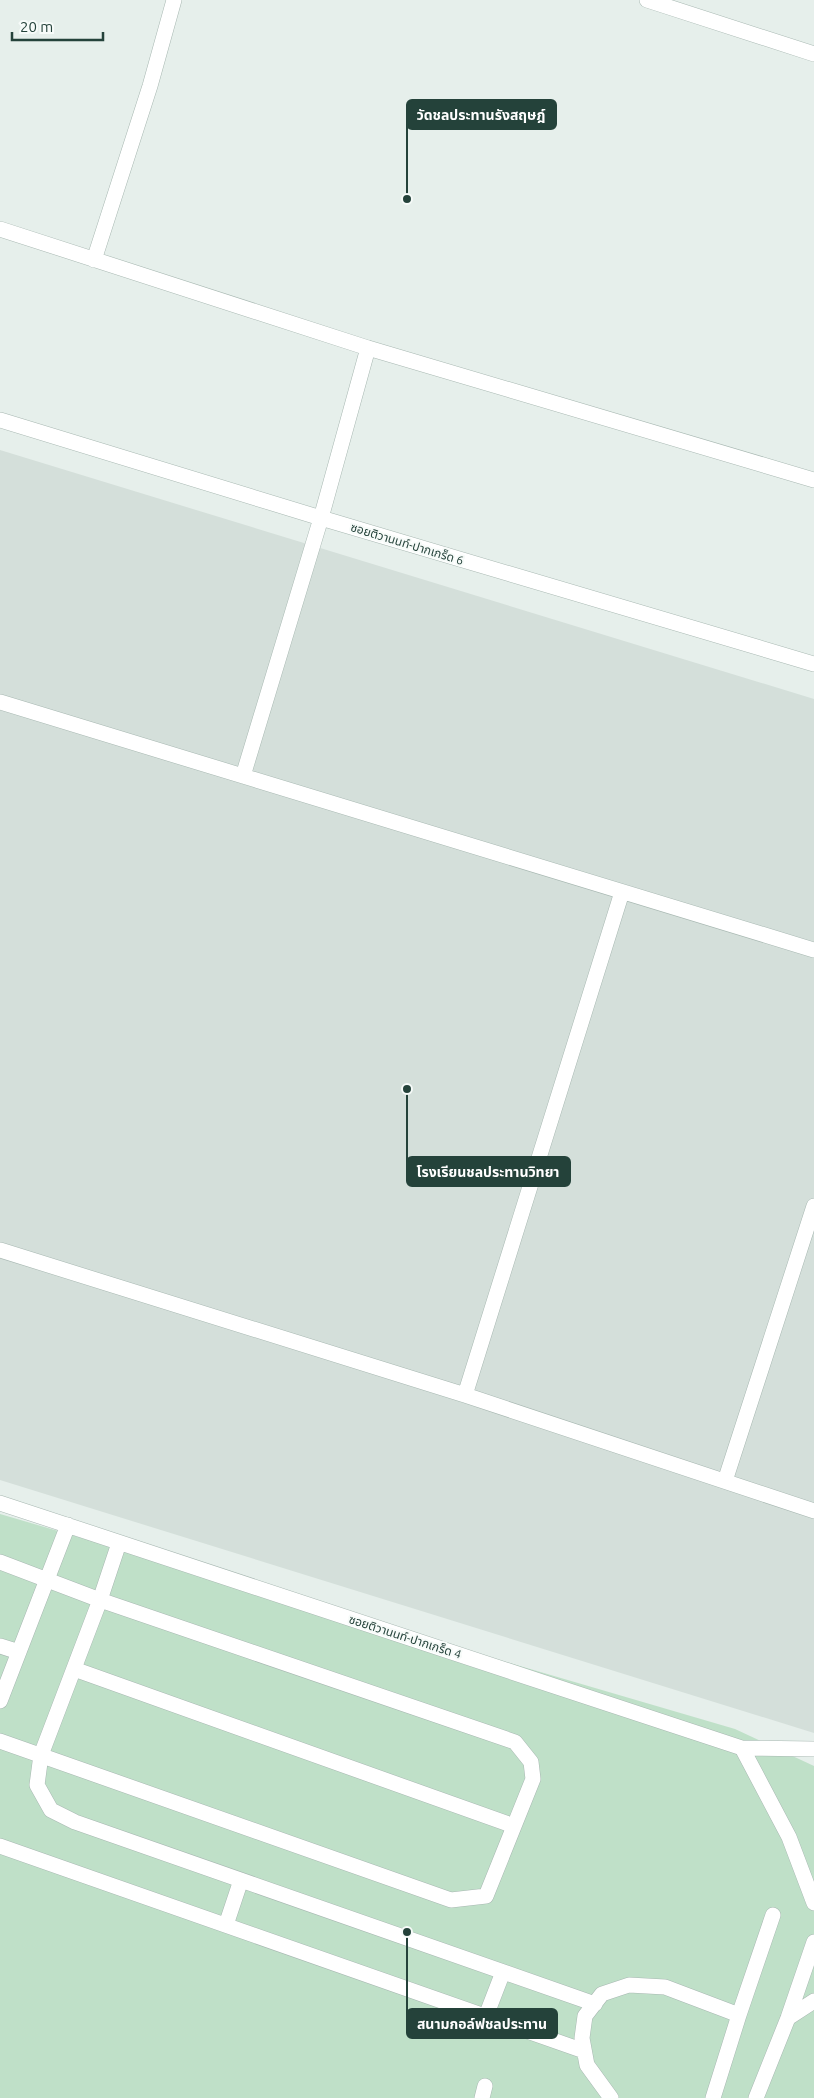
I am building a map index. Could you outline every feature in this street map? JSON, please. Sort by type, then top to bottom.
[{"type":"street","points":[[94,260],[150,86],[174,0]]},
{"type":"street","points":[[648,0],[814,54]]},
{"type":"street","points":[[0,229],[368,348],[814,480]]},
{"type":"street","points":[[243,776],[321,518],[368,348]]},
{"type":"street","name":"ซอยติวานนท์-ปากเกร็ด 6","points":[[0,420],[321,518],[814,664]]},
{"type":"street","points":[[0,702],[814,950]]},
{"type":"street","points":[[465,1395],[622,892]]},
{"type":"street","points":[[724,1482],[814,1206]]},
{"type":"street","points":[[0,1250],[465,1395],[814,1511]]},
{"type":"street","name":"ซอยติวานนท์-ปากเกร็ด 4","points":[[0,1503],[742,1748],[814,1749]]},
{"type":"street","points":[[0,1701],[68,1525]]},
{"type":"street","points":[[119,1543],[100,1600],[41,1755],[37,1785],[51,1810],[75,1822],[595,2004]]},
{"type":"street","points":[[0,1562],[100,1600],[515,1742],[531,1762],[533,1778],[486,1896],[451,1900],[0,1741]]},
{"type":"street","points":[[0,1646],[19,1652]]},
{"type":"street","points":[[74,1669],[514,1826]]},
{"type":"street","points":[[742,1748],[789,1837],[814,1903]]},
{"type":"street","points":[[0,1846],[584,2051]]},
{"type":"street","points":[[226,1925],[241,1880]]},
{"type":"street","points":[[713,2098],[773,1916]]},
{"type":"street","points":[[756,2098],[788,2018],[814,1942]]},
{"type":"street","points":[[486,2016],[503,1972]]},
{"type":"street","points":[[611,2098],[587,2064],[582,2038],[585,2016],[602,1994],[629,1985],[665,1987],[739,2015]]},
{"type":"street","points":[[788,2018],[814,2000]]},
{"type":"shaded area","points":[[0,450],[814,699],[814,1733],[0,1480]]},
{"type":"green space","points":[[0,1514],[735,1729],[814,1766],[814,2098],[0,2098]]},
{"type":"place","name":"วัดชลประทานรังสฤษฎ์","points":[[407,199]]},
{"type":"place","name":"โรงเรียนชลประทานวิทยา","points":[[407,1089]]},
{"type":"place","name":"สนามกอล์ฟชลประทาน","points":[[407,1932]]}]
